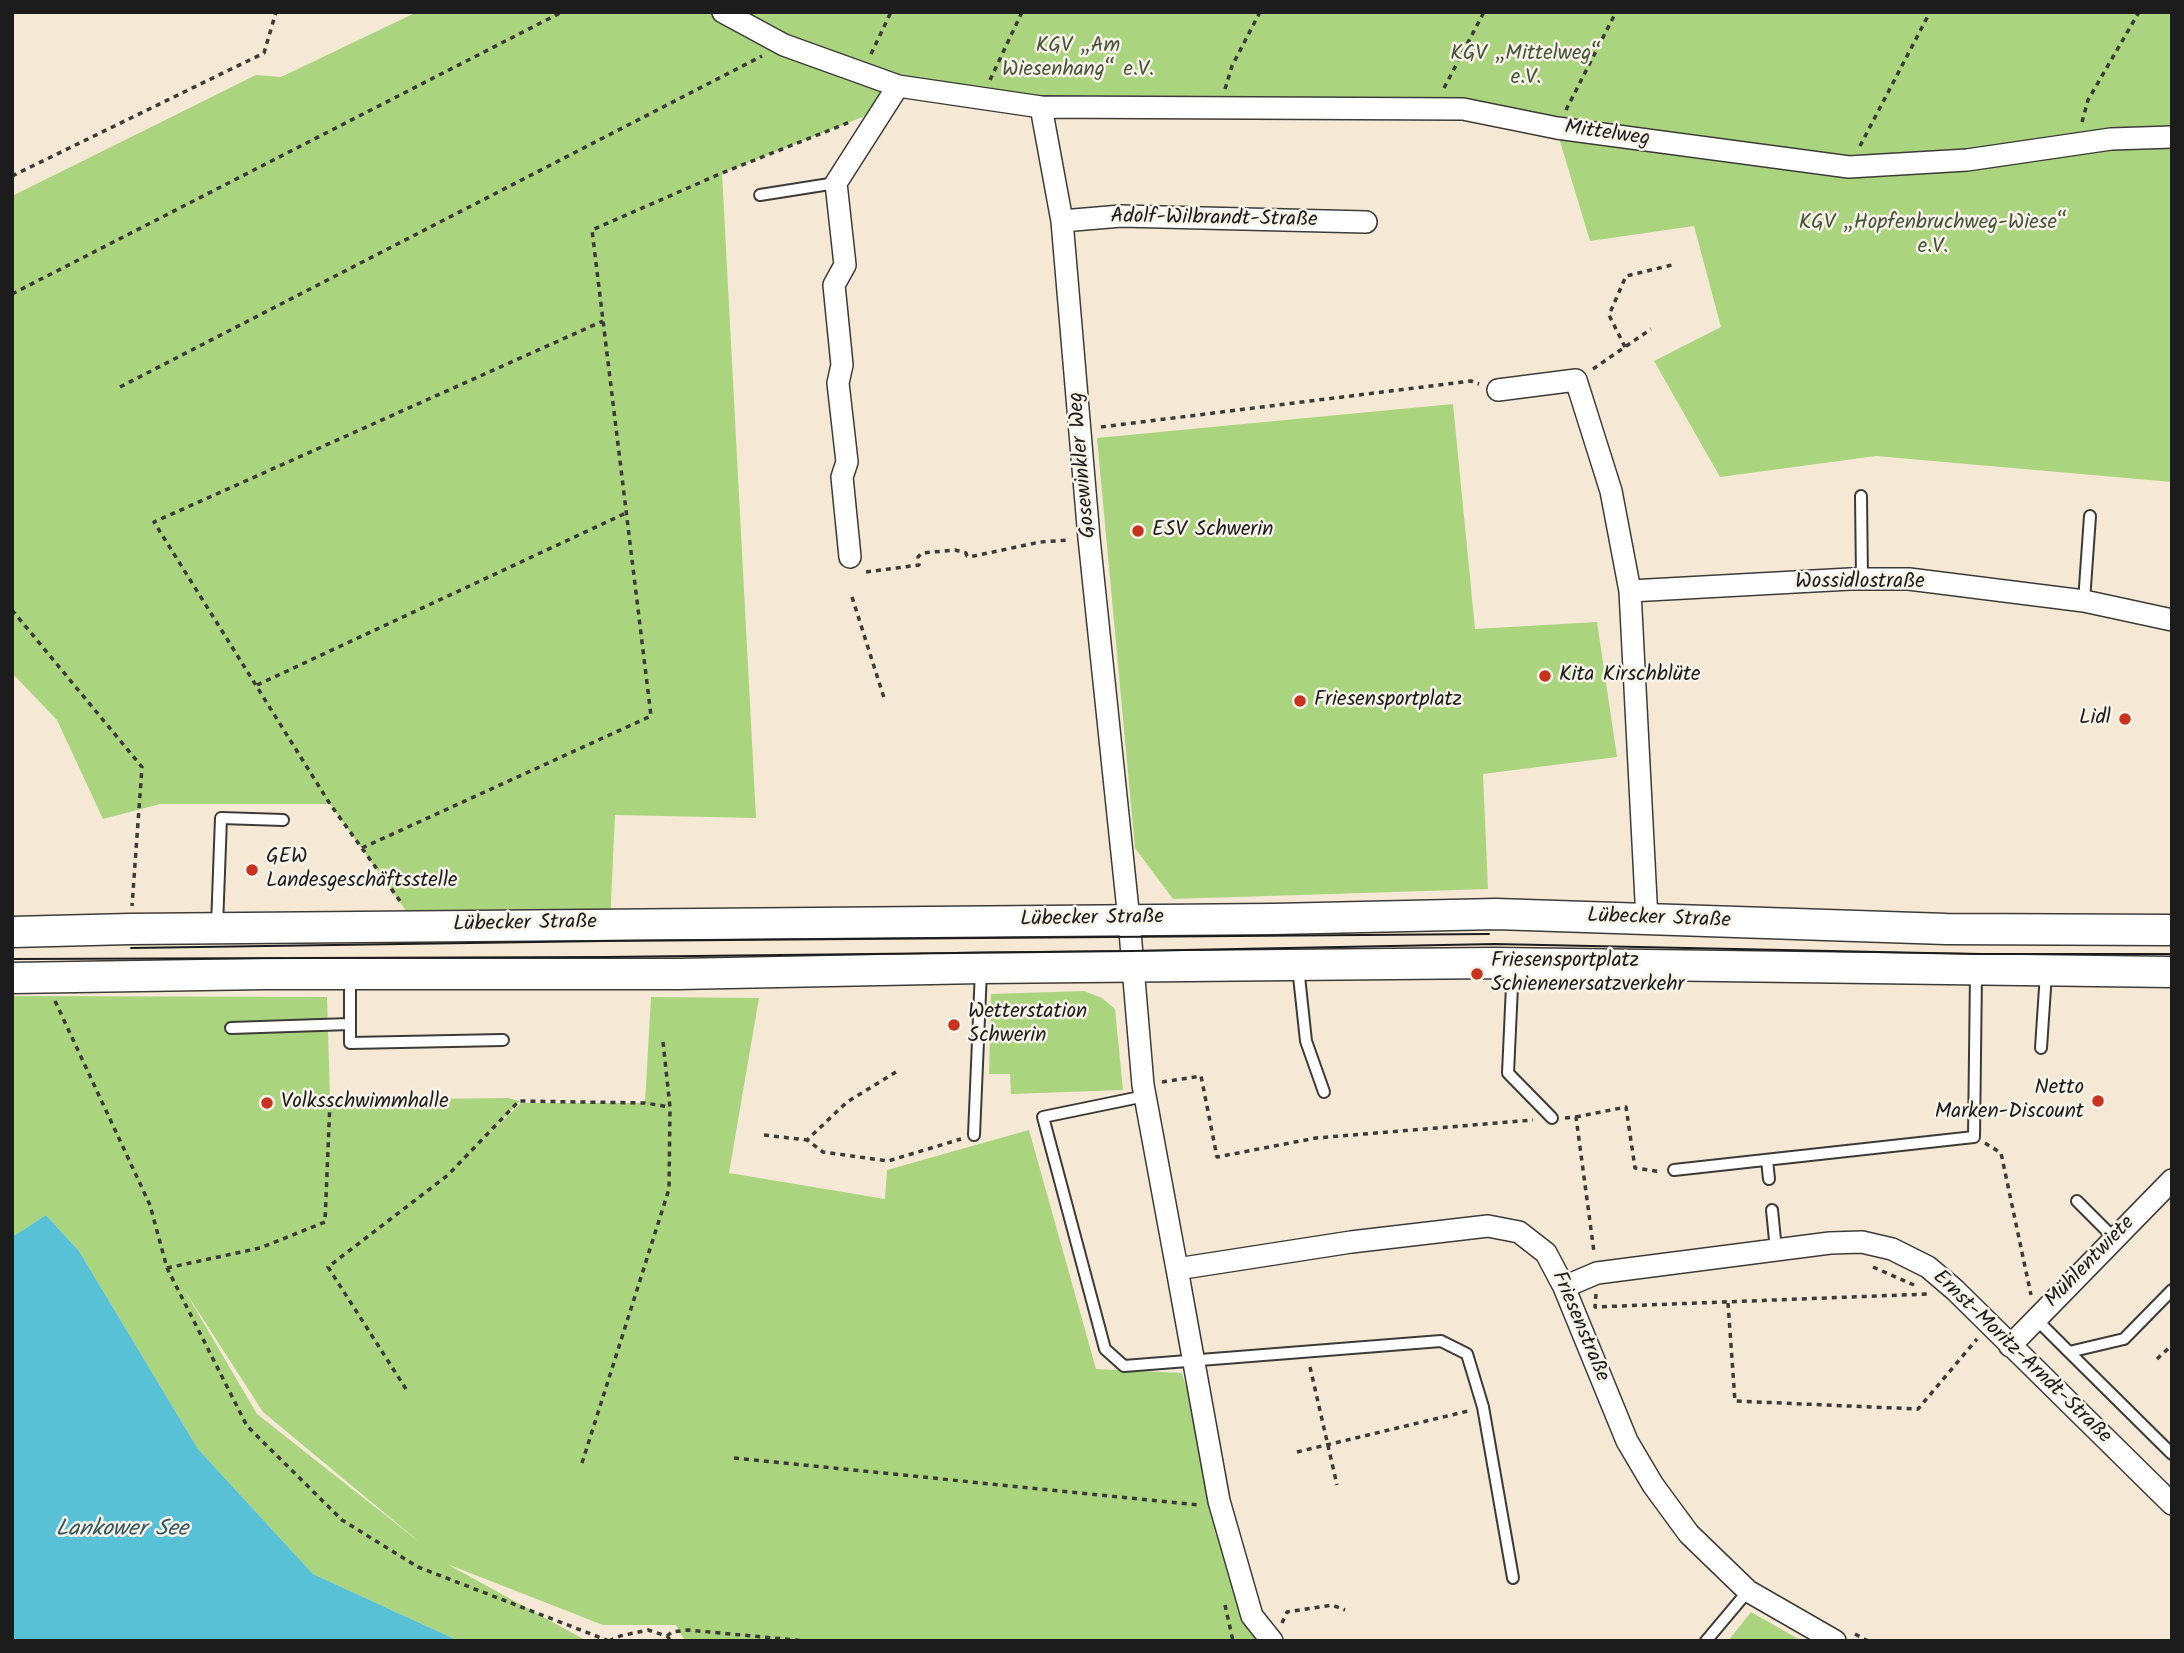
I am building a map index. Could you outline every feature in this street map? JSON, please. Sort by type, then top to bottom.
[{"type":"street","points":[[723,12],[784,45],[898,86],[1041,107]]},
{"type":"street","points":[[856,564],[842,477],[847,462],[838,383],[842,365],[834,285],[845,265],[836,183],[898,86]]},
{"type":"street","name":"Mittelweg","points":[[1041,107],[1463,109],[1557,128],[1849,167],[1967,160],[2111,139],[2172,137]]},
{"type":"street","name":"Gosewinkler Weg","points":[[1041,107],[1062,222],[1082,429],[1089,538],[1133,967]]},
{"type":"street","name":"Adolf-Wilbrandt-Straße","points":[[1062,222],[1121,216],[1366,222]]},
{"type":"street","points":[[1498,390],[1576,380],[1611,491],[1630,591],[1647,920]]},
{"type":"street","name":"Wossidlostraße","points":[[1630,591],[1909,579],[2084,601],[2172,620]]},
{"type":"street","name":"Lübecker Straße","points":[[12,932],[1274,919],[1496,914],[1946,929],[2172,930]]},
{"type":"street","name":"Lübecker Straße","points":[[12,978],[677,974],[981,968],[1513,964],[2172,972]]},
{"type":"street","points":[[1133,967],[1177,1269],[1219,1502],[1252,1616],[1275,1636]]},
{"type":"street","name":"Mühlentwiete","points":[[2010,1346],[2172,1180]]},
{"type":"street","name":"Friesenstraße","points":[[1177,1269],[1338,1244],[1488,1226],[1519,1232],[1546,1253],[1564,1287],[1627,1441],[1653,1485],[1689,1534],[1748,1591],[1844,1637]]},
{"type":"street","name":"Ernst-Moritz-Arndt-Straße","points":[[1564,1287],[1598,1273],[1776,1250],[1862,1242],[1892,1249],[1928,1267],[2172,1504]]},
{"type":"lane","points":[[760,195],[836,183]]},
{"type":"lane","points":[[1861,496],[1862,579]]},
{"type":"lane","points":[[2084,601],[2090,516]]},
{"type":"lane","points":[[217,929],[221,818],[283,820]]},
{"type":"lane","points":[[1513,964],[1508,1073],[1552,1118]]},
{"type":"lane","points":[[1298,967],[1307,1041],[1324,1092]]},
{"type":"lane","points":[[974,1135],[981,968]]},
{"type":"lane","points":[[1674,1170],[1974,1137],[1976,968]]},
{"type":"lane","points":[[2041,1048],[2046,970]]},
{"type":"lane","points":[[349,974],[350,1043],[503,1040]]},
{"type":"lane","points":[[231,1028],[350,1024]]},
{"type":"lane","points":[[1149,1089],[1043,1117],[1105,1349],[1124,1366],[1441,1340],[1467,1353],[1483,1408],[1513,1578]]},
{"type":"lane","points":[[1767,1160],[1769,1179]]},
{"type":"lane","points":[[2077,1201],[2115,1238]]},
{"type":"lane","points":[[1772,1210],[1776,1250]]},
{"type":"lane","points":[[2069,1352],[2124,1339],[2172,1290]]},
{"type":"lane","points":[[2036,1319],[2172,1454]]},
{"type":"lane","points":[[1706,1641],[1748,1591]]},
{"type":"path","points":[[12,176],[264,53],[276,12]]},
{"type":"path","points":[[12,294],[562,12]]},
{"type":"path","points":[[861,74],[891,12]]},
{"type":"path","points":[[982,97],[1022,12]]},
{"type":"path","points":[[1220,108],[1231,65],[1260,12]]},
{"type":"path","points":[[1433,109],[1484,12]]},
{"type":"path","points":[[1557,128],[1616,12]]},
{"type":"path","points":[[1849,167],[1930,12]]},
{"type":"path","points":[[2077,144],[2088,100],[2139,12]]},
{"type":"path","points":[[120,387],[784,45]]},
{"type":"path","points":[[362,848],[650,716],[592,230],[722,173],[885,108]]},
{"type":"path","points":[[1625,347],[1609,315],[1626,276],[1672,265]]},
{"type":"path","points":[[417,926],[330,804],[154,522],[603,321]]},
{"type":"path","points":[[1576,380],[1651,329]]},
{"type":"path","points":[[1082,429],[1471,381],[1498,390]]},
{"type":"path","points":[[257,685],[626,513]]},
{"type":"path","points":[[856,564],[919,565],[918,557],[922,553],[955,551],[974,556],[1040,542],[1089,538]]},
{"type":"path","points":[[852,597],[885,701]]},
{"type":"path","points":[[12,610],[142,767],[130,929]]},
{"type":"path","points":[[45,976],[150,1205],[167,1268],[247,1426],[342,1520],[418,1567],[609,1641],[648,1630],[667,1636],[671,1641]]},
{"type":"path","points":[[582,1463],[669,1189],[670,1107],[663,1042]]},
{"type":"path","points":[[807,1140],[847,1102],[896,1072]]},
{"type":"path","points":[[1149,1089],[1201,1076],[1217,1157],[1316,1138],[1576,1117],[1626,1107],[1635,1168],[1654,1172],[1674,1170]]},
{"type":"path","points":[[167,1268],[260,1248],[325,1222],[330,1101]]},
{"type":"path","points":[[406,1389],[328,1267],[448,1175],[519,1101],[670,1107]]},
{"type":"path","points":[[1576,1117],[1598,1273],[1594,1315]]},
{"type":"path","points":[[764,1135],[807,1140],[822,1152],[888,1161],[974,1135]]},
{"type":"path","points":[[1974,1137],[2001,1153],[2036,1319]]},
{"type":"path","points":[[1595,1307],[1936,1294]]},
{"type":"path","points":[[1728,1303],[1735,1401],[1918,1409],[1989,1324]]},
{"type":"path","points":[[2157,1359],[2172,1345]]},
{"type":"path","points":[[1306,1352],[1337,1485]]},
{"type":"path","points":[[1297,1452],[1483,1408]]},
{"type":"path","points":[[734,1458],[1201,1506]]},
{"type":"path","points":[[1275,1636],[1287,1612],[1332,1605],[1345,1611]]},
{"type":"path","points":[[667,1636],[671,1632],[688,1630],[806,1641]]},
{"type":"path","points":[[1844,1637],[1868,1641]]},
{"type":"green space","points":[[417,12],[2172,12],[2172,482],[1876,456],[1720,477],[1654,361],[1721,327],[1694,226],[1590,241],[1556,128],[1463,109],[1041,107],[898,86],[885,108],[722,173],[756,818],[615,815],[610,924],[417,926],[330,804],[160,804],[103,819],[57,720],[12,673],[12,196],[256,75],[281,77]]},
{"type":"green space","name":"Friesensportplatz","points":[[1453,404],[1475,629],[1597,622],[1617,757],[1483,774],[1488,889],[1173,899],[1135,848],[1097,438]]},
{"type":"green space","points":[[1084,991],[1102,998],[1115,1009],[1123,1090],[1011,1094],[1010,1074],[989,1074],[991,994]]},
{"type":"green space","points":[[12,996],[327,997],[330,1100],[508,1098],[520,1101],[476,1147],[521,1103],[645,1103],[651,997],[759,998],[729,1173],[885,1199],[887,1170],[1029,1130],[1096,1369],[1182,1373],[1219,1501],[1272,1641],[685,1641],[676,1625],[603,1625],[447,1564],[587,1641],[459,1641],[313,1574],[198,1449],[79,1251],[46,1215],[12,1237]],"holes":[[[183,1288],[263,1412],[422,1544],[257,1414]]]},
{"type":"green space","points":[[1751,1612],[1802,1641],[1728,1641]]},
{"type":"water","name":"Lankower See","points":[[46,1215],[79,1251],[198,1449],[313,1574],[459,1641],[12,1641],[12,1237]]},
{"type":"tram line","points":[[131,948],[604,941],[1489,934]]},
{"type":"tram line","points":[[12,959],[606,957],[1495,944],[1975,954],[2172,954]]},
{"type":"place","name":"ESV Schwerin","points":[[1138,531]]},
{"type":"place","name":"Kita Kirschblüte","points":[[1545,676]]},
{"type":"place","name":"Friesensportplatz","points":[[1300,701]]},
{"type":"place","name":"Lidl","points":[[2125,719]]},
{"type":"place","name":"GEW Landesgeschäftsstelle","points":[[252,870]]},
{"type":"place","name":"Friesensportplatz Schienenersatzverkehr","points":[[1477,974]]},
{"type":"place","name":"Wetterstation Schwerin","points":[[954,1025]]},
{"type":"place","name":"Netto Marken-Discount","points":[[2098,1101]]},
{"type":"place","name":"Volksschwimmhalle","points":[[267,1103]]},
{"type":"park label","name":"KGV „Am Wiesenhang“ e.V.","points":[[1078,59]]},
{"type":"park label","name":"KGV „Mittelweg“ e.V.","points":[[1526,67]]},
{"type":"park label","name":"KGV „Hopfenbruchweg-Wiese“ e.V.","points":[[1933,236]]}]
